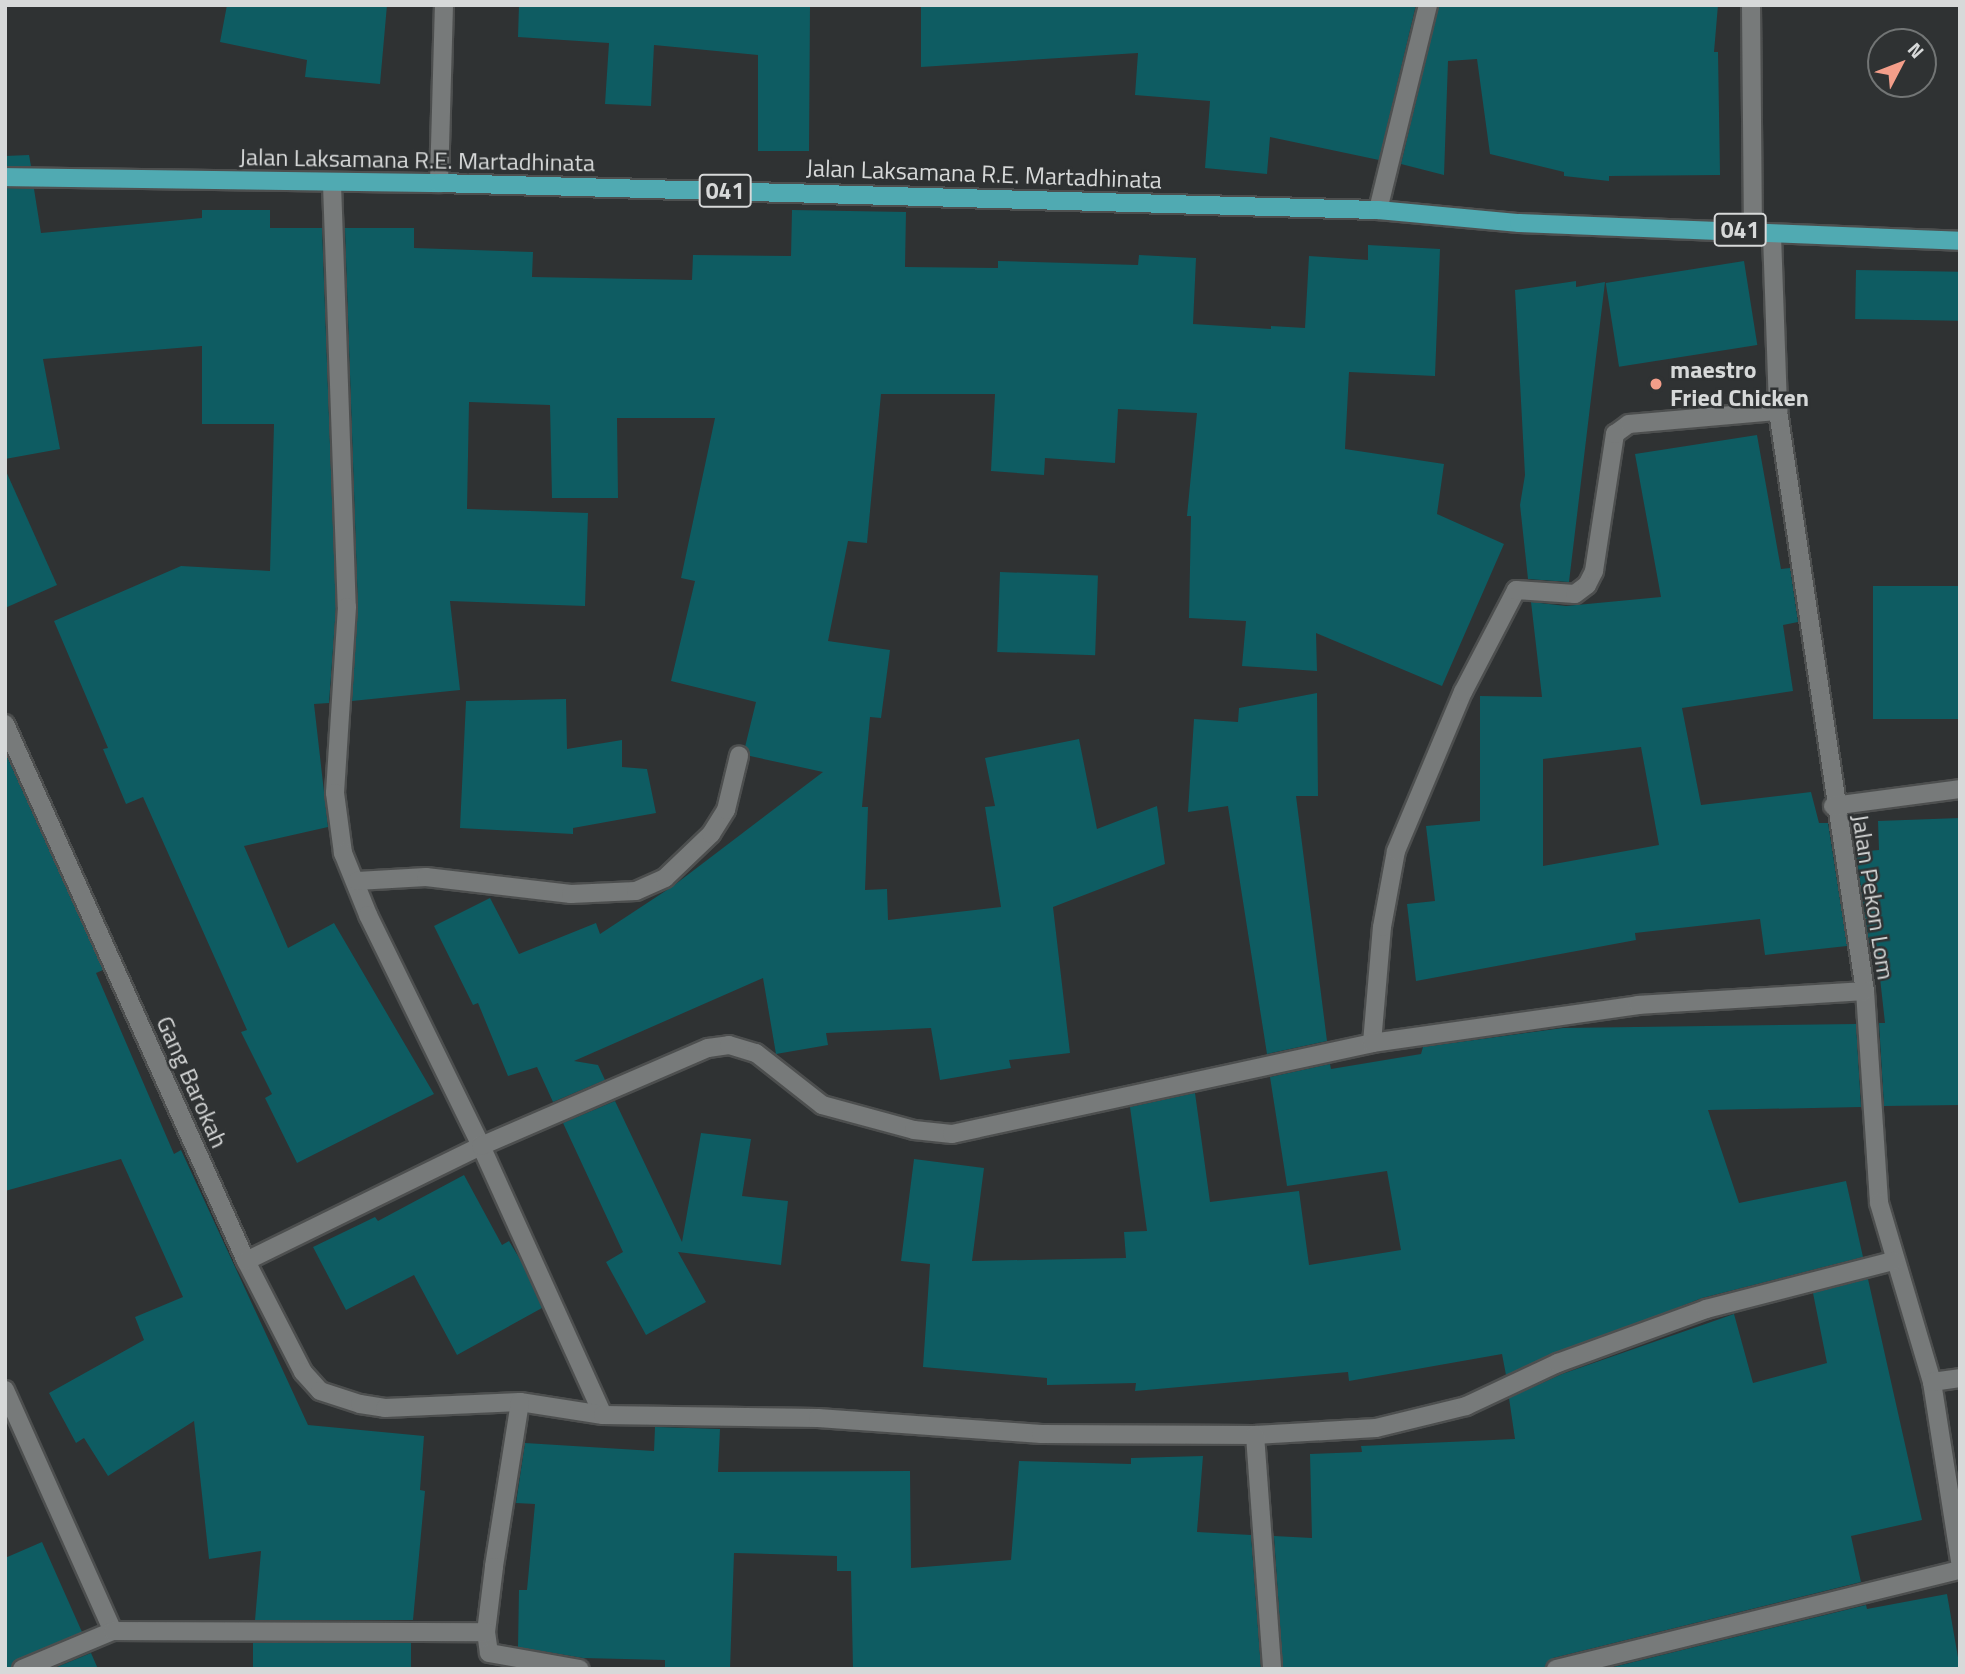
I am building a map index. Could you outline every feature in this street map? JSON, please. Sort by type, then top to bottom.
[{"type":"main road","name":"Jalan Laksamana R.E. Martadhinata","points":[[5,177],[331,184],[439,183],[1378,211],[1520,223],[1753,230],[1772,234],[1960,241]]},
{"type":"street","points":[[439,183],[444,5]]},
{"type":"street","points":[[1378,211],[1428,5]]},
{"type":"street","points":[[1751,5],[1753,230]]},
{"type":"street","points":[[331,184],[347,607],[335,793],[343,853],[357,881],[368,915],[481,1146],[603,1415]]},
{"type":"street","name":"Jalan Pekon Lom","points":[[1772,234],[1778,411],[1833,806],[1864,991],[1879,1203],[1893,1261],[1932,1382],[1960,1561]]},
{"type":"street","points":[[1372,1043],[1382,927],[1396,851],[1462,692],[1516,590],[1574,594],[1587,585],[1594,571],[1615,434],[1629,424],[1778,411]]},
{"type":"street","name":"Gang Barokah","points":[[5,723],[246,1261],[303,1372],[320,1391],[385,1408],[520,1402],[603,1415],[818,1418],[1041,1434],[1255,1435],[1376,1428],[1466,1406],[1558,1363],[1706,1309],[1893,1261]]},
{"type":"street","points":[[357,881],[426,877],[571,894],[636,891],[665,878],[711,834],[726,810],[739,756]]},
{"type":"street","points":[[1833,806],[1960,789]]},
{"type":"street","points":[[246,1261],[481,1146],[611,1087],[708,1048],[729,1045],[756,1053],[822,1105],[914,1130],[953,1134],[1372,1043],[1638,1005],[1864,991]]},
{"type":"street","points":[[1932,1382],[1960,1378]]},
{"type":"street","points":[[5,1390],[113,1631]]},
{"type":"street","points":[[520,1402],[506,1469],[486,1632],[491,1657],[580,1669]]},
{"type":"street","points":[[1255,1435],[1272,1669]]},
{"type":"street","points":[[1556,1669],[1960,1570]]},
{"type":"street","points":[[22,1669],[113,1631],[486,1632]]},
{"type":"building","points":[[227,5],[387,5],[380,84],[305,77],[307,60],[220,42]]},
{"type":"building","points":[[519,5],[810,5],[809,151],[758,151],[758,55],[654,45],[651,106],[605,104],[609,43],[518,37]]},
{"type":"building","points":[[921,5],[1416,5],[1379,160],[1270,137],[1267,174],[1205,168],[1210,101],[1135,95],[1138,53],[921,67]]},
{"type":"building","points":[[1439,5],[1718,5],[1714,52],[1718,52],[1720,175],[1609,176],[1609,181],[1564,176],[1564,172],[1490,154],[1477,59],[1448,61],[1444,175],[1401,164]]},
{"type":"building","points":[[29,155],[31,166],[5,166],[5,156]]},
{"type":"building","points":[[5,188],[34,189],[41,233],[202,218],[202,210],[270,210],[270,228],[322,228],[336,607],[329,703],[314,704],[328,827],[244,846],[288,948],[334,923],[434,1094],[297,1163],[265,1098],[272,1094],[241,1032],[247,1030],[143,797],[126,804],[103,749],[108,748],[54,621],[181,566],[270,571],[274,424],[202,424],[202,346],[43,359],[60,449],[5,459]]},
{"type":"building","points":[[792,210],[906,212],[905,267],[998,268],[998,261],[1138,265],[1139,255],[1196,258],[1193,324],[1271,329],[1271,326],[1305,328],[1309,256],[1368,260],[1368,245],[1440,249],[1435,376],[1349,372],[1345,449],[1444,464],[1437,514],[1504,544],[1442,686],[1316,633],[1317,671],[1242,666],[1246,621],[1189,618],[1191,516],[1187,516],[1197,413],[1118,409],[1115,463],[1045,458],[1044,475],[991,471],[995,394],[881,394],[867,543],[848,541],[828,641],[890,650],[881,718],[870,717],[862,807],[868,807],[865,890],[887,889],[888,920],[1001,907],[985,807],[995,806],[985,758],[1079,739],[1097,829],[1157,806],[1165,864],[1053,907],[1070,1053],[1009,1060],[1011,1068],[940,1080],[931,1028],[826,1033],[828,1045],[776,1054],[763,978],[574,1061],[598,1065],[605,1080],[553,1102],[537,1067],[508,1076],[478,1003],[473,1005],[434,926],[490,898],[519,954],[596,923],[600,934],[673,886],[823,772],[750,756],[745,747],[756,702],[671,681],[695,581],[681,578],[715,418],[617,418],[618,498],[552,498],[550,405],[469,402],[467,509],[588,513],[585,606],[450,601],[460,690],[352,701],[358,607],[345,228],[414,228],[414,248],[533,252],[532,277],[692,280],[693,255],[791,256]]},
{"type":"building","points":[[1744,261],[1757,345],[1619,367],[1606,283]]},
{"type":"building","points":[[1856,270],[1960,272],[1959,321],[1855,319]]},
{"type":"building","points":[[1576,281],[1576,287],[1605,282],[1569,582],[1528,579],[1520,505],[1525,475],[1515,290]]},
{"type":"building","points":[[1757,435],[1781,569],[1790,568],[1798,622],[1783,625],[1793,691],[1682,708],[1701,805],[1811,792],[1819,823],[1828,823],[1847,946],[1765,955],[1760,919],[1635,933],[1636,940],[1416,981],[1407,904],[1435,901],[1426,826],[1480,821],[1480,696],[1542,697],[1531,602],[1566,606],[1661,597],[1635,454]],"holes":[[[1641,747],[1659,845],[1543,866],[1543,759]]]},
{"type":"building","points":[[5,469],[57,585],[5,608]]},
{"type":"building","points":[[1000,572],[1098,575],[1095,655],[997,652]]},
{"type":"building","points":[[1873,586],[1960,586],[1960,719],[1873,719]]},
{"type":"building","points":[[1317,693],[1318,796],[1296,796],[1327,1041],[1267,1054],[1228,806],[1188,812],[1194,719],[1238,722],[1239,708]]},
{"type":"building","points":[[566,699],[567,749],[622,740],[622,767],[647,769],[656,813],[573,828],[573,834],[460,828],[466,701]]},
{"type":"building","points":[[5,752],[103,970],[96,973],[174,1154],[181,1150],[308,1425],[424,1436],[420,1490],[425,1491],[413,1620],[255,1620],[261,1551],[209,1559],[194,1421],[108,1476],[84,1438],[76,1443],[49,1393],[144,1340],[135,1317],[183,1297],[121,1159],[5,1191]]},
{"type":"building","points":[[1960,818],[1960,1105],[1884,1106],[1879,1023],[1885,1023],[1876,942],[1869,943],[1856,852],[1879,850],[1878,821]]},
{"type":"building","points":[[1856,1024],[1861,1107],[1708,1110],[1739,1203],[1846,1181],[1863,1257],[1702,1298],[1506,1375],[1502,1354],[1349,1381],[1348,1372],[1135,1391],[1136,1383],[1047,1385],[1047,1378],[923,1367],[930,1264],[901,1261],[914,1159],[984,1168],[972,1261],[1126,1258],[1124,1232],[1147,1231],[1130,1107],[1195,1093],[1210,1202],[1299,1191],[1309,1265],[1401,1250],[1387,1171],[1287,1186],[1270,1077],[1330,1064],[1331,1069],[1421,1054],[1423,1047],[1563,1028]]},
{"type":"building","points":[[615,1101],[682,1242],[701,1133],[751,1139],[742,1196],[788,1201],[781,1265],[678,1252],[706,1302],[646,1335],[606,1262],[623,1252],[563,1123]]},
{"type":"building","points":[[464,1175],[502,1245],[509,1241],[521,1261],[542,1308],[457,1355],[414,1275],[346,1310],[313,1247],[375,1217],[378,1221]]},
{"type":"building","points":[[1868,1279],[1922,1520],[1851,1536],[1861,1582],[1553,1658],[1545,1669],[1283,1669],[1274,1536],[1312,1538],[1310,1454],[1362,1452],[1361,1446],[1515,1439],[1509,1398],[1562,1374],[1734,1314],[1753,1383],[1827,1363],[1813,1293]]},
{"type":"building","points":[[655,1427],[720,1429],[718,1472],[910,1471],[911,1568],[1011,1560],[1019,1461],[1131,1464],[1131,1458],[1203,1456],[1197,1532],[1251,1535],[1261,1669],[853,1669],[851,1571],[837,1571],[837,1556],[734,1553],[730,1669],[665,1669],[665,1660],[583,1658],[518,1647],[519,1590],[527,1590],[535,1504],[516,1503],[525,1443],[654,1451]]},
{"type":"building","points":[[42,1542],[82,1632],[18,1659],[11,1669],[5,1669],[5,1558]]},
{"type":"building","points":[[1947,1594],[1960,1669],[1605,1669],[1866,1605],[1867,1609]]},
{"type":"building","points":[[253,1643],[411,1643],[411,1669],[253,1669]]},
{"type":"building","points":[[91,1653],[98,1669],[52,1669]]},
{"type":"place","name":"maestro Fried Chicken","points":[[1656,384]]}]
